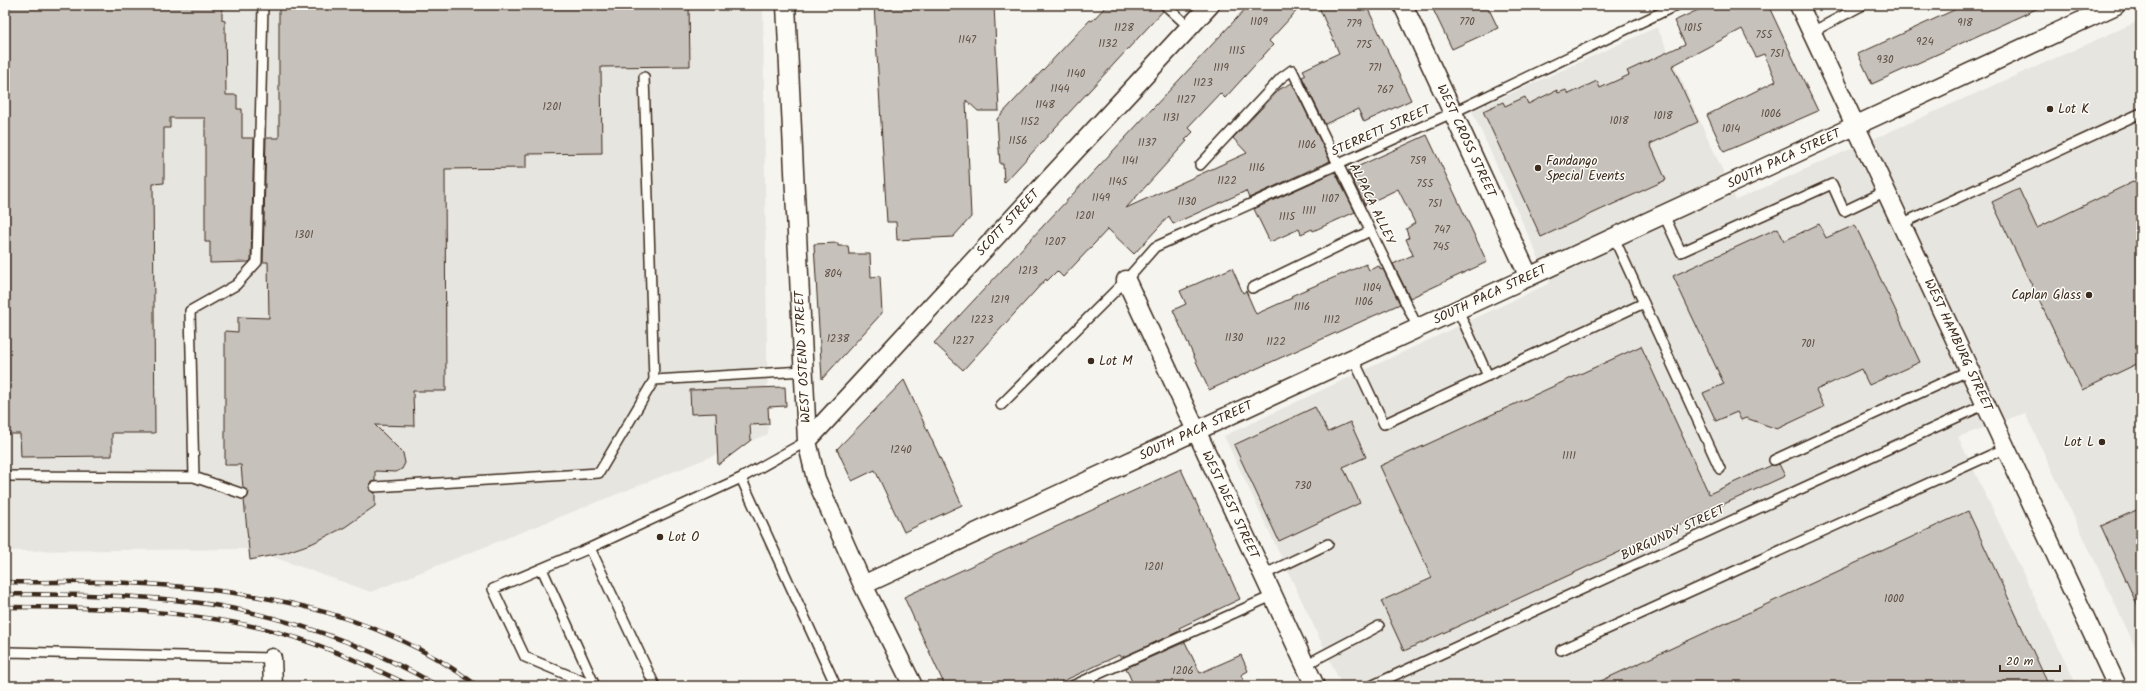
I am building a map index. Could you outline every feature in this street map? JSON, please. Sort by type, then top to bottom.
[{"type":"street","name":"WEST OSTEND STREET","points":[[786,5],[807,441],[816,479],[863,585],[912,686]]},
{"type":"street","name":"SCOTT STREET","points":[[807,441],[1210,5]]},
{"type":"street","name":"WEST CROSS STREET","points":[[1402,5],[1528,277]]},
{"type":"street","name":"WEST HAMBURG STREET","points":[[1799,5],[2117,686]]},
{"type":"street","name":"SOUTH PACA STREET","points":[[863,585],[2116,5]]},
{"type":"street","name":"WEST WEST STREET","points":[[1126,280],[1314,686]]},
{"type":"street","points":[[272,658],[273,686]]},
{"type":"lane","points":[[194,477],[190,311],[236,285],[257,262],[263,5]]},
{"type":"lane","points":[[1165,5],[1189,28]]},
{"type":"lane","name":"STERRETT STREET","points":[[1002,405],[1126,280],[1155,247],[1452,113],[1677,5]]},
{"type":"lane","points":[[1812,32],[1863,5]]},
{"type":"lane","name":"ALPACA ALLEY","points":[[1200,165],[1281,78],[1292,70],[1418,328]]},
{"type":"lane","points":[[375,487],[599,473],[654,380],[644,77]]},
{"type":"lane","points":[[1902,224],[2141,113]]},
{"type":"lane","points":[[1664,215],[1681,252],[1832,184],[1844,210],[1886,191]]},
{"type":"lane","points":[[1252,288],[1370,231]]},
{"type":"lane","points":[[1614,238],[1720,469]]},
{"type":"lane","points":[[1353,358],[1384,424],[1644,303]]},
{"type":"lane","points":[[1458,310],[1488,376]]},
{"type":"lane","points":[[1774,460],[1970,370]]},
{"type":"lane","points":[[654,380],[804,371]]},
{"type":"lane","name":"BURGUNDY STREET","points":[[1371,686],[1986,404]]},
{"type":"lane","points":[[594,686],[525,657],[493,589],[590,548],[741,478],[807,441]]},
{"type":"lane","points":[[1561,650],[2006,448]]},
{"type":"lane","points":[[5,476],[194,477],[243,494]]},
{"type":"lane","points":[[741,478],[836,686]]},
{"type":"lane","points":[[1263,576],[1328,544]]},
{"type":"lane","points":[[590,548],[655,686]]},
{"type":"lane","points":[[542,569],[594,686]]},
{"type":"lane","points":[[1072,686],[1272,596]]},
{"type":"lane","points":[[1305,665],[1379,626]]},
{"type":"lane","points":[[5,656],[8,652],[272,658]]},
{"type":"shaded area","points":[[5,5],[763,5],[768,434],[371,592],[251,549],[5,551]]},
{"type":"shaded area","points":[[2141,20],[2141,659],[2025,413],[1958,437],[2077,686],[1342,686],[1224,436],[1550,283],[1472,111],[1657,27],[1736,200]]},
{"type":"building","points":[[5,5],[222,5],[222,20],[225,21],[226,95],[237,95],[237,109],[242,109],[242,138],[254,138],[251,260],[249,262],[210,263],[210,242],[205,242],[205,118],[170,118],[170,128],[164,128],[164,183],[153,184],[155,433],[112,433],[112,456],[21,457],[20,434],[5,434]]},
{"type":"building","points":[[279,5],[689,5],[690,66],[601,67],[602,153],[526,154],[526,168],[445,169],[446,391],[413,391],[414,426],[375,425],[403,453],[405,463],[402,469],[396,472],[375,471],[375,481],[371,482],[369,487],[370,491],[375,493],[375,506],[345,527],[313,543],[284,553],[250,560],[244,500],[248,496],[249,492],[243,488],[241,465],[225,465],[225,331],[238,332],[238,317],[269,318],[268,262],[263,262],[266,138],[279,138]]},
{"type":"building","points":[[874,5],[994,5],[999,111],[978,111],[966,100],[971,217],[953,237],[897,240],[896,222],[887,222]]},
{"type":"building","points":[[1107,5],[1159,5],[1163,11],[1004,183],[1003,164],[1000,164],[997,119],[1090,20],[1092,21]]},
{"type":"building","points":[[1249,5],[1302,5],[1269,41],[1273,45],[1225,98],[1220,93],[1188,127],[1193,132],[1185,140],[1187,141],[1126,208],[1247,153],[1233,138],[1280,89],[1292,83],[1330,161],[1249,198],[1246,191],[1173,224],[1169,216],[1134,254],[1108,229],[1063,277],[1057,271],[1047,281],[1046,279],[963,370],[934,343]]},
{"type":"building","points":[[1318,5],[1366,5],[1411,100],[1364,122],[1358,109],[1325,124],[1302,77],[1306,75],[1303,70],[1339,53]]},
{"type":"building","points":[[1431,5],[1487,5],[1498,28],[1452,49]]},
{"type":"building","points":[[1709,5],[1768,5],[1818,111],[1724,152],[1707,115],[1776,81],[1764,54],[1756,57],[1742,29],[1672,66],[1698,122],[1650,144],[1666,180],[1541,237],[1483,111],[1503,102],[1505,106],[1525,97],[1528,104],[1557,90],[1558,93],[1566,90],[1569,94],[1597,81],[1600,88],[1629,75],[1627,71],[1685,44],[1674,21]]},
{"type":"building","points":[[1965,5],[2045,5],[1872,84],[1858,54]]},
{"type":"building","points":[[1427,135],[1487,262],[1410,298],[1393,264],[1413,255],[1406,239],[1409,238],[1406,229],[1415,223],[1398,189],[1365,205],[1348,171]]},
{"type":"building","points":[[1335,172],[1355,212],[1313,231],[1312,229],[1301,234],[1299,229],[1270,242],[1254,209]]},
{"type":"building","name":"Caplan Glass","points":[[2141,178],[2141,362],[2082,390],[1992,202],[2019,189],[2037,228]]},
{"type":"building","points":[[1819,224],[1826,238],[1855,225],[1920,362],[1869,385],[1861,369],[1816,390],[1824,407],[1777,429],[1746,418],[1741,420],[1737,412],[1716,421],[1703,393],[1724,384],[1673,276],[1778,228],[1784,241]]},
{"type":"building","points":[[838,243],[838,246],[848,246],[849,254],[870,254],[871,277],[880,276],[882,313],[822,379],[814,244]]},
{"type":"building","points":[[1366,264],[1369,270],[1379,266],[1381,270],[1383,269],[1400,304],[1209,390],[1173,310],[1186,304],[1180,291],[1232,268],[1243,293],[1246,291],[1256,314],[1292,298],[1291,296]]},
{"type":"building","points":[[1641,346],[1709,494],[1772,465],[1779,464],[1785,476],[1404,651],[1381,601],[1432,578],[1380,466]]},
{"type":"building","points":[[904,380],[962,505],[904,532],[875,470],[852,481],[837,449]]},
{"type":"building","points":[[785,387],[786,406],[768,407],[769,424],[750,425],[751,440],[718,465],[716,413],[691,414],[690,390]]},
{"type":"building","points":[[1315,407],[1328,432],[1350,422],[1366,457],[1343,467],[1360,503],[1279,541],[1234,445]]},
{"type":"building","points":[[1181,469],[1240,599],[1179,628],[1180,631],[1121,658],[1119,655],[1053,686],[945,686],[904,597]]},
{"type":"building","points":[[2141,508],[2141,613],[2101,526]]},
{"type":"building","points":[[1968,511],[2049,686],[1590,686]]},
{"type":"building","points":[[1185,642],[1200,673],[1241,655],[1248,671],[1241,675],[1246,686],[1134,686],[1126,668]]},
{"type":"railway","points":[[5,582],[108,582],[157,585],[206,589],[254,596],[302,606],[348,619],[393,637],[437,659],[478,686]]},
{"type":"railway","points":[[5,594],[139,597],[220,606],[305,627],[360,647],[413,672],[438,686]]},
{"type":"railway","points":[[5,607],[134,610],[198,617],[261,628],[319,646],[411,686]]},
{"type":"place","name":"Lot K","points":[[2050,109]]},
{"type":"place","name":"Fandango Special Events","points":[[1538,168]]},
{"type":"place","name":"Caplan Glass","points":[[2089,295]]},
{"type":"place","name":"Lot M","points":[[1091,361]]},
{"type":"place","name":"Lot L","points":[[2102,442]]},
{"type":"place","name":"Lot O","points":[[660,537]]}]
